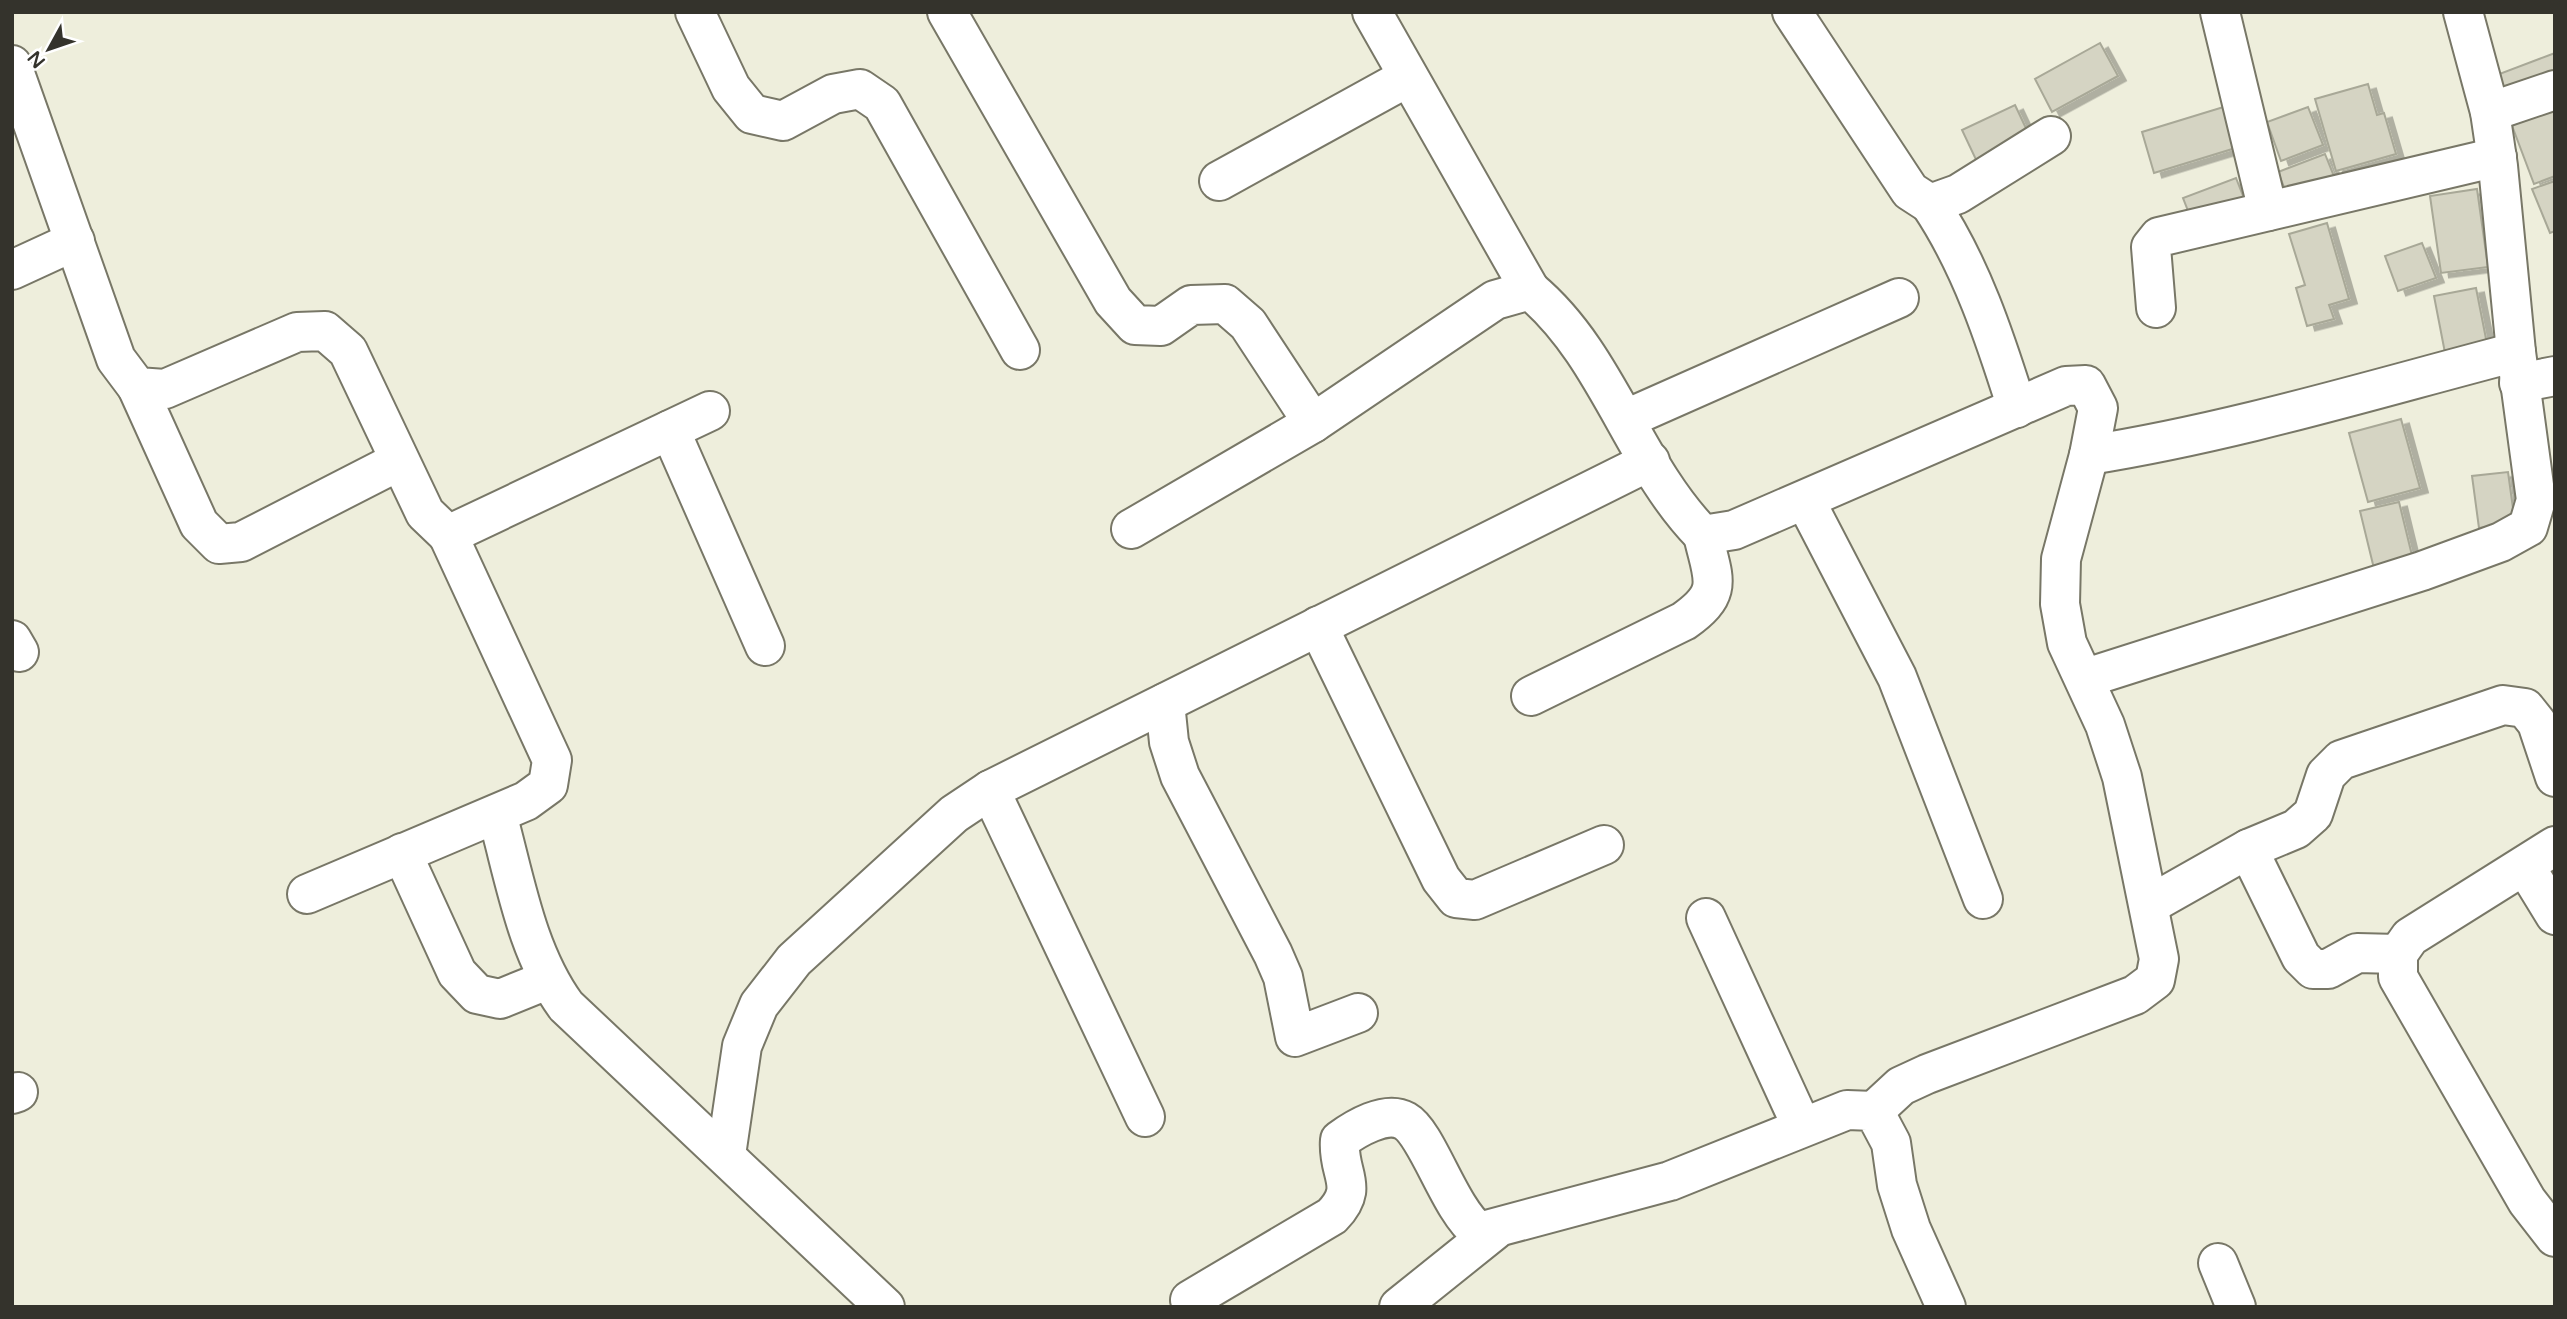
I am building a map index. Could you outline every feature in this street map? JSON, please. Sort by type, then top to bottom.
[{"type":"street","points":[[695,12],[732,88],[752,114],[783,121],[833,94],[860,89],[882,104],[1020,350]]},
{"type":"street","points":[[947,12],[1113,302],[1135,325],[1161,326],[1191,305],[1225,304],[1248,324],[1313,424]]},
{"type":"street","points":[[1372,12],[1530,290],[1558,313],[1626,419],[1680,512],[1703,535],[1714,586],[1705,607],[1684,621],[1531,696]]},
{"type":"street","points":[[1792,12],[1910,191],[1930,204],[1947,229],[1981,306],[2017,408]]},
{"type":"street","points":[[2220,12],[2268,211]]},
{"type":"street","points":[[2086,678],[2422,571],[2501,542],[2528,527],[2536,500],[2530,370],[2490,112],[2463,12]]},
{"type":"street","points":[[12,65],[116,359],[137,387],[199,524],[219,544],[241,542],[399,460]]},
{"type":"street","points":[[1219,181],[1408,77]]},
{"type":"street","points":[[2490,112],[2555,90]]},
{"type":"street","points":[[1930,204],[1958,194],[2051,136]]},
{"type":"street","points":[[2155,308],[2151,255],[2154,239],[2497,157]]},
{"type":"street","points":[[12,270],[75,241]]},
{"type":"street","points":[[1131,529],[1313,424],[1495,300],[1530,290]]},
{"type":"street","points":[[1626,419],[1899,298]]},
{"type":"street","points":[[137,387],[165,389],[297,332],[325,331],[348,351],[425,513],[448,535],[552,760],[548,785],[526,801],[307,894]]},
{"type":"street","points":[[2089,455],[2160,444],[2233,426],[2530,370]]},
{"type":"street","points":[[1189,1300],[1332,1216],[1345,1203],[1348,1185],[1338,1158],[1340,1140],[1356,1129],[1390,1118],[1406,1121],[1418,1136],[1465,1221],[1479,1232],[1495,1230],[1671,1181],[1847,1110],[1874,1111],[1901,1086],[2135,995],[2155,979],[2159,959],[2122,777],[2086,678],[2067,643],[2060,604],[2061,559],[2089,455],[2098,408],[2086,385],[2066,386],[1734,530],[1703,535]]},
{"type":"street","points":[[448,535],[710,411]]},
{"type":"street","points":[[670,430],[765,646]]},
{"type":"street","points":[[726,1155],[742,1046],[759,1005],[794,960],[954,814],[990,789],[1650,461]]},
{"type":"street","points":[[1805,500],[1897,677],[1983,899]]},
{"type":"street","points":[[1318,626],[1441,879],[1456,898],[1475,900],[1604,845]]},
{"type":"street","points":[[1165,703],[1169,742],[1180,776],[1278,965],[1295,1037],[1358,1013]]},
{"type":"street","points":[[2149,905],[2248,849],[2296,829],[2313,814],[2326,775],[2341,760],[2503,705],[2525,708],[2537,723],[2555,777]]},
{"type":"street","points":[[990,789],[1146,1117]]},
{"type":"street","points":[[496,814],[532,942],[547,980],[566,1006],[885,1307]]},
{"type":"street","points":[[2248,849],[2301,957],[2313,969],[2328,969],[2357,953],[2398,954]]},
{"type":"street","points":[[402,853],[457,973],[477,994],[500,999],[547,980]]},
{"type":"street","points":[[2555,915],[2540,856],[2410,937],[2398,954],[2398,977],[2527,1201],[2555,1237]]},
{"type":"street","points":[[1706,918],[1802,1127]]},
{"type":"street","points":[[1874,1111],[1891,1143],[1897,1185],[1911,1229],[1946,1307]]},
{"type":"street","points":[[1399,1307],[1495,1230]]},
{"type":"street","points":[[2218,1263],[2236,1307]]},
{"type":"building","points":[[2100,43],[2118,76],[2052,112],[2035,79]]},
{"type":"building","points":[[2555,53],[2555,82],[2503,101],[2494,76]]},
{"type":"building","points":[[2368,84],[2377,115],[2384,113],[2396,154],[2336,171],[2315,99]]},
{"type":"building","points":[[2555,98],[2555,176],[2534,184],[2508,115]]},
{"type":"building","points":[[2015,105],[2032,141],[1979,166],[1962,130]]},
{"type":"building","points":[[2230,105],[2242,146],[2154,173],[2142,132]]},
{"type":"building","points":[[2308,107],[2323,145],[2281,161],[2267,122]]},
{"type":"building","points":[[2325,154],[2335,179],[2288,197],[2278,172]]},
{"type":"building","points":[[2236,178],[2245,201],[2192,221],[2183,198]]},
{"type":"building","points":[[2555,181],[2555,231],[2550,233],[2532,189]]},
{"type":"building","points":[[2477,189],[2488,267],[2441,273],[2430,196]]},
{"type":"building","points":[[2327,223],[2349,299],[2329,305],[2334,319],[2307,326],[2296,288],[2305,285],[2289,234]]},
{"type":"building","points":[[2422,243],[2436,278],[2398,291],[2385,256]]},
{"type":"building","points":[[2476,288],[2488,349],[2446,358],[2434,296]]},
{"type":"building","points":[[2401,419],[2420,488],[2368,502],[2349,433]]},
{"type":"building","points":[[2508,472],[2515,523],[2479,528],[2472,476]]},
{"type":"building","points":[[2399,502],[2416,572],[2377,581],[2360,511]]}]
